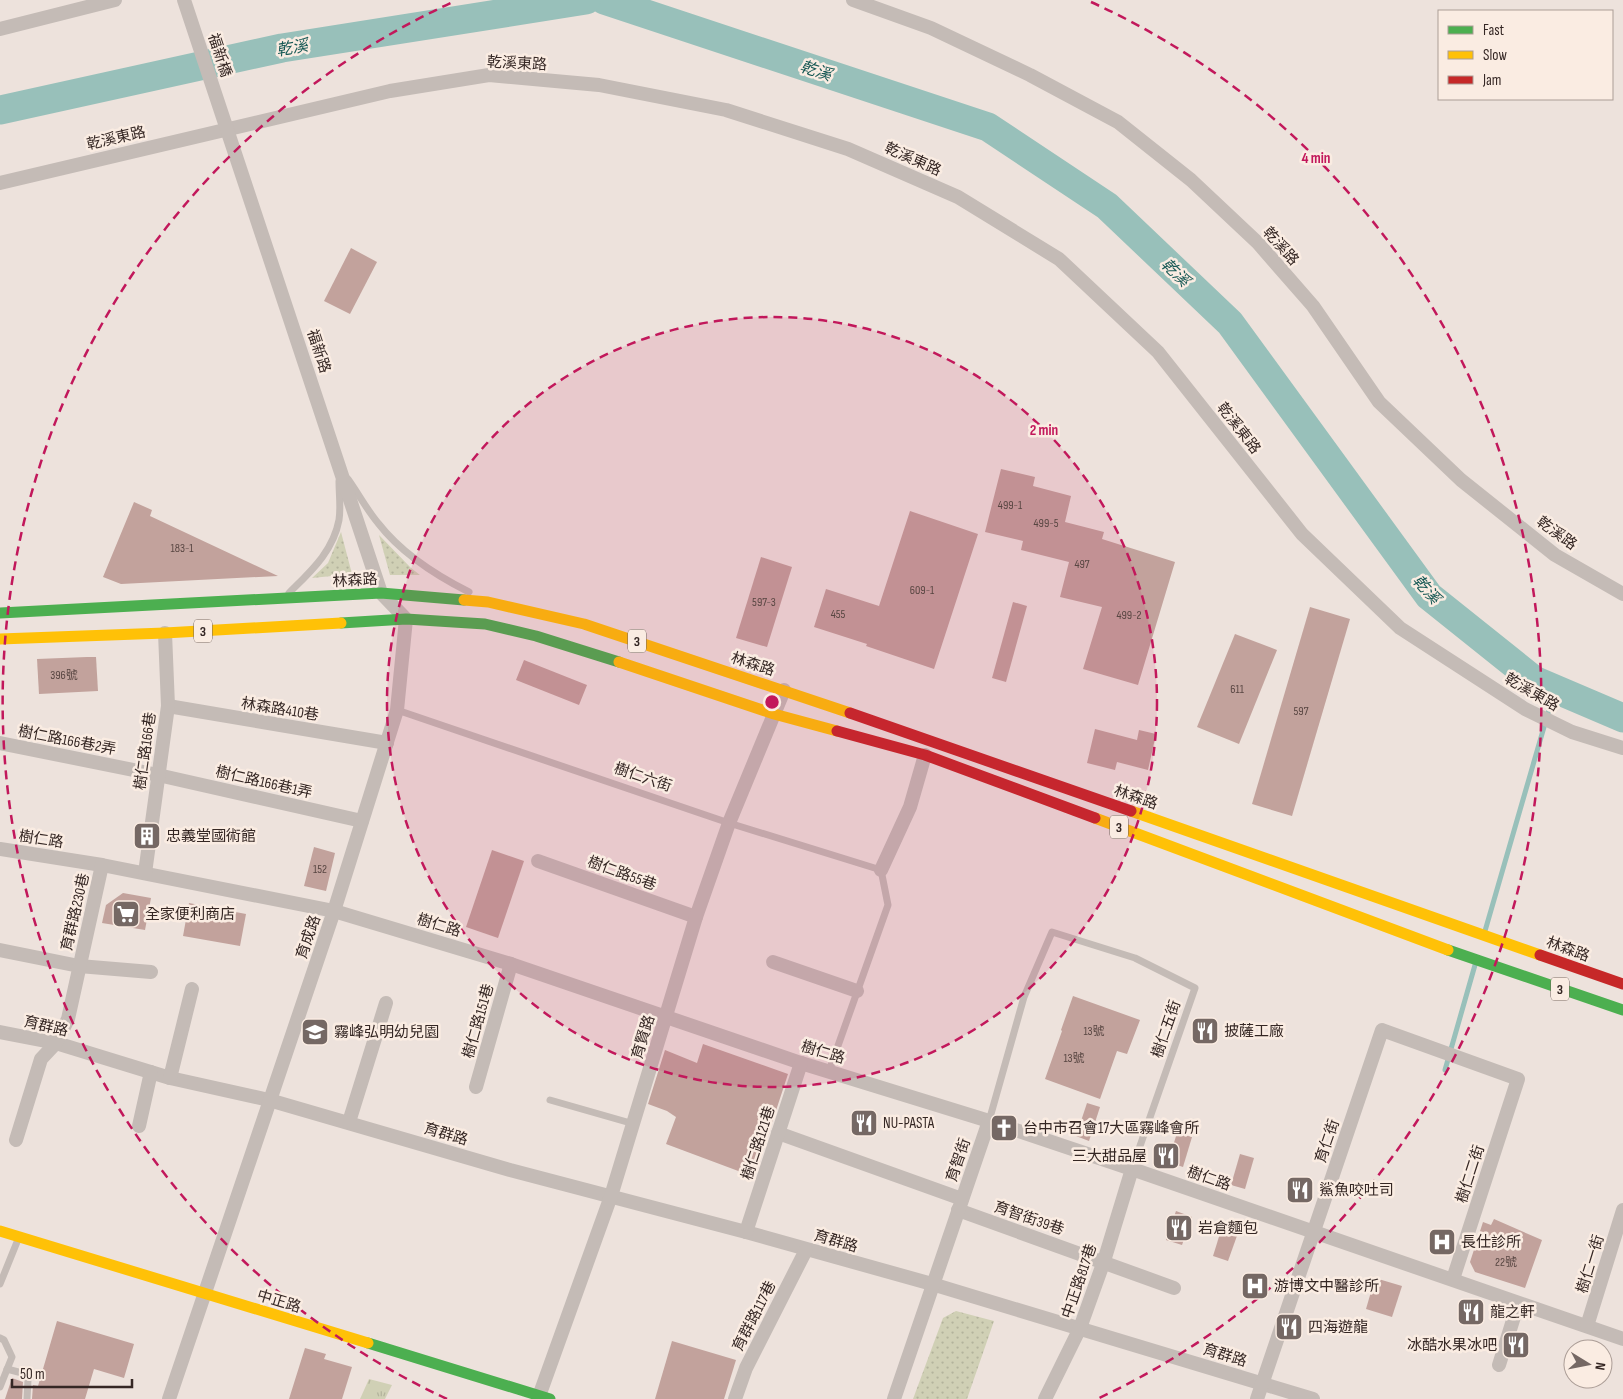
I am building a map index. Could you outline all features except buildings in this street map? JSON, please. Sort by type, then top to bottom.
[{"type":"main road","name":"林森路","points":[[0,612],[381,593],[488,602],[584,624],[784,690],[1623,984]]},
{"type":"main road","name":"3","points":[[0,639],[165,633],[406,619],[485,624],[536,636],[629,664],[774,714],[925,755],[1461,955],[1623,1010]]},
{"type":"main road","name":"中正路","points":[[0,1231],[542,1398]]},
{"type":"street","points":[[0,29],[115,0]]},
{"type":"street","name":"福新橋","points":[[184,0],[226,124]]},
{"type":"street","name":"乾溪路","points":[[853,0],[931,28],[1030,75],[1118,122],[1191,180],[1258,243],[1313,306],[1379,402],[1461,480],[1555,555],[1623,594]]},
{"type":"street","name":"乾溪東路","points":[[0,183],[226,124],[390,91],[489,75],[599,85],[726,110],[848,149],[958,197],[1059,259],[1158,352],[1302,534],[1400,628],[1526,709],[1572,732],[1623,748]]},
{"type":"street","name":"福新路","points":[[226,124],[381,593]]},
{"type":"street","points":[[381,593],[406,619]]},
{"type":"street","name":"育成路","points":[[169,1399],[334,910],[387,743],[397,710],[406,619]]},
{"type":"street","name":"樹仁路166巷","points":[[145,873],[168,706],[165,633]]},
{"type":"street","name":"育賢路","points":[[542,1398],[611,1196],[696,917],[729,823],[784,690]]},
{"type":"street","name":"林森路410巷","points":[[168,706],[387,743]]},
{"type":"street","name":"樹仁路166巷2弄","points":[[0,744],[158,775]]},
{"type":"street","points":[[881,870],[910,807],[925,755]]},
{"type":"street","name":"樹仁路166巷1弄","points":[[158,775],[362,821]]},
{"type":"street","name":"樹仁路","points":[[0,849],[102,865],[334,910],[511,964],[801,1063],[989,1121],[1623,1339]]},
{"type":"street","name":"樹仁路55巷","points":[[538,860],[696,917]]},
{"type":"street","name":"育群路230巷","points":[[16,1140],[41,1060],[56,1043],[68,1019],[102,865]]},
{"type":"street","name":"育群路230巷","points":[[0,950],[79,966],[151,972]]},
{"type":"street","points":[[773,962],[857,991]]},
{"type":"street","name":"樹仁路151巷","points":[[476,1087],[511,964]]},
{"type":"street","points":[[170,1078],[192,989]]},
{"type":"street","points":[[349,1122],[386,1003]]},
{"type":"street","name":"育仁街","points":[[1257,1399],[1382,1030],[1518,1079]]},
{"type":"street","name":"育群路","points":[[0,1032],[56,1043],[170,1078],[269,1100],[510,1170],[746,1232],[932,1284],[1313,1399]]},
{"type":"street","name":"樹仁路121巷","points":[[746,1232],[801,1063]]},
{"type":"street","points":[[139,1126],[151,1072]]},
{"type":"street","name":"樹仁二街","points":[[1453,1280],[1518,1079]]},
{"type":"street","name":"育智街","points":[[894,1399],[989,1121]]},
{"type":"street","name":"育智街39巷","points":[[778,1133],[1174,1288]]},
{"type":"street","name":"中正路817巷","points":[[1045,1399],[1080,1328],[1104,1261],[1132,1169]]},
{"type":"street","name":"樹仁一街","points":[[1587,1326],[1623,1210]]},
{"type":"street","name":"育群路117巷","points":[[735,1399],[746,1368],[806,1250]]},
{"type":"street","points":[[1499,1365],[1518,1304]]},
{"type":"lane","points":[[284,599],[323,558],[332,542],[339,520],[340,466]]},
{"type":"lane","points":[[340,466],[378,524],[408,554],[445,580],[488,602]]},
{"type":"lane","name":"樹仁六街","points":[[397,710],[729,823],[881,870]]},
{"type":"lane","points":[[829,1071],[888,905],[881,870]]},
{"type":"lane","name":"育智街","points":[[989,1121],[1024,997],[1052,932]]},
{"type":"lane","name":"樹仁五街","points":[[1052,932],[1135,958],[1195,988],[1132,1169]]},
{"type":"lane","points":[[550,1100],[634,1124]]},
{"type":"lane","points":[[0,1284],[19,1237]]},
{"type":"lane","points":[[0,1338],[4,1340],[12,1357],[0,1387]]},
{"type":"lane","points":[[7,1369],[22,1373],[28,1380],[27,1399]]},
{"type":"green space","points":[[341,532],[352,574],[312,578],[328,563]]},
{"type":"green space","points":[[379,535],[411,568],[420,575],[390,575]]},
{"type":"green space","points":[[956,1311],[994,1321],[967,1399],[913,1399],[943,1318]]},
{"type":"green space","points":[[369,1379],[392,1385],[385,1399],[360,1399]]},
{"type":"waterway","name":"乾溪","points":[[0,110],[282,48],[586,0]]},
{"type":"waterway","name":"乾溪","points":[[604,0],[988,127],[1107,206],[1230,323],[1429,596],[1534,680],[1623,718]]},
{"type":"waterway","points":[[1485,931],[1555,689]]},
{"type":"waterway","points":[[1445,1070],[1475,965]]},
{"type":"traffic: fast","points":[[0,613],[381,593],[464,600]]},
{"type":"traffic: fast","points":[[341,623],[406,619],[485,624],[536,636],[619,662]]},
{"type":"traffic: fast","points":[[1448,950],[1623,1010]]},
{"type":"traffic: fast","points":[[368,1343],[550,1399]]},
{"type":"traffic: slow","points":[[464,600],[488,602],[584,624],[850,713]]},
{"type":"traffic: slow","points":[[0,639],[165,633],[341,623]]},
{"type":"traffic: slow","points":[[619,662],[774,714],[837,731]]},
{"type":"traffic: slow","points":[[1131,811],[1540,955]]},
{"type":"traffic: slow","points":[[1095,818],[1448,950]]},
{"type":"traffic: slow","points":[[0,1231],[368,1343]]},
{"type":"traffic: jam","points":[[850,713],[1131,811]]},
{"type":"traffic: jam","points":[[837,731],[925,755],[1095,818]]},
{"type":"traffic: jam","points":[[1540,955],[1623,984]]},
{"type":"place","name":"忠義堂國術館","points":[[147,836]]},
{"type":"place","name":"全家便利商店","points":[[126,914]]},
{"type":"place","name":"披薩工廠","points":[[1205,1031]]},
{"type":"place","name":"霧峰弘明幼兒園","points":[[315,1032]]},
{"type":"place","name":"NU-PASTA","points":[[864,1123]]},
{"type":"place","name":"台中市召會17大區霧峰會所","points":[[1004,1128]]},
{"type":"place","name":"三大甜品屋","points":[[1166,1156]]},
{"type":"place","name":"鯊魚咬吐司","points":[[1300,1190]]},
{"type":"place","name":"岩倉麵包","points":[[1179,1228]]},
{"type":"place","name":"長仕診所","points":[[1442,1242]]},
{"type":"place","name":"游博文中醫診所","points":[[1255,1286]]},
{"type":"place","name":"龍之軒","points":[[1471,1312]]},
{"type":"place","name":"四海遊龍","points":[[1289,1327]]},
{"type":"place","name":"冰酷水果冰吧","points":[[1516,1345]]}]
